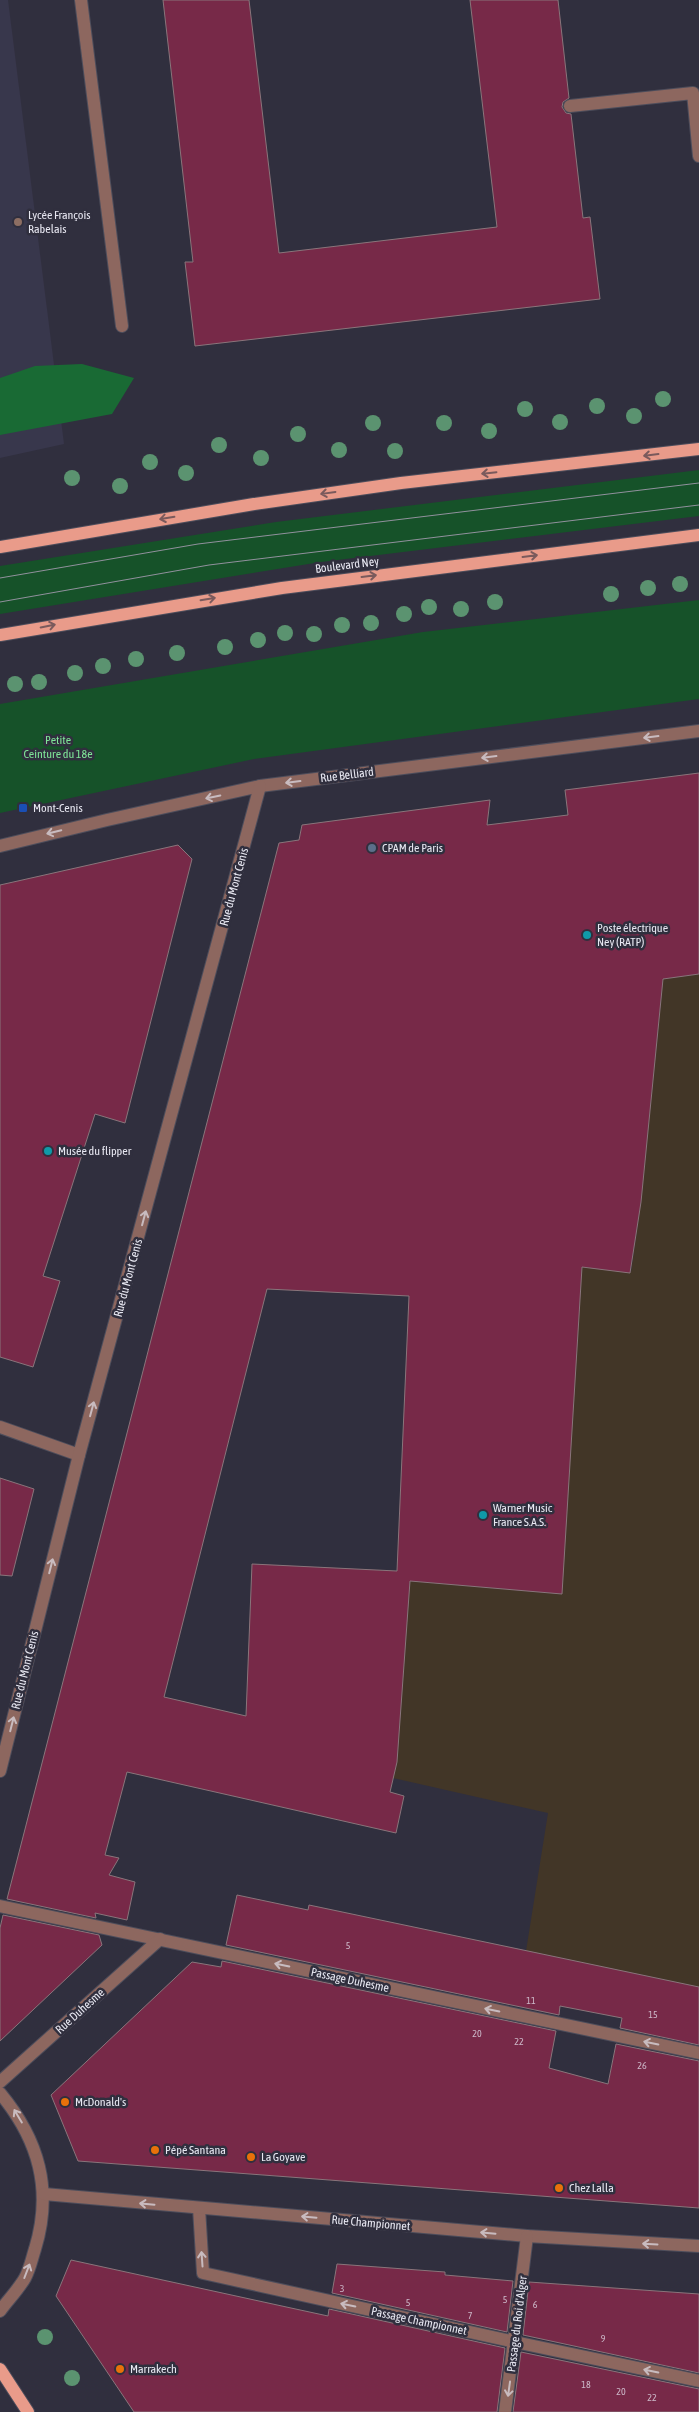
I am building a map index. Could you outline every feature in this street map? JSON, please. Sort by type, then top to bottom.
[{"type":"main road","points":[[0,547],[234,507],[401,483],[699,449]]},
{"type":"main road","name":"Boulevard Ney","points":[[0,635],[282,588],[699,535]]},
{"type":"main road","points":[[0,2369],[28,2412]]},
{"type":"street","points":[[81,0],[122,326]]},
{"type":"street","points":[[570,106],[693,93],[699,156]]},
{"type":"street","name":"Rue Belliard","points":[[0,846],[260,786],[699,731]]},
{"type":"street","name":"Rue du Mont Cenis","points":[[0,1771],[80,1455],[260,786]]},
{"type":"street","points":[[0,1427],[80,1455]]},
{"type":"street","name":"Passage Duhesme","points":[[0,1906],[699,2053]]},
{"type":"street","name":"Rue Duhesme","points":[[0,2082],[160,1939]]},
{"type":"street","points":[[0,2094],[14,2110],[30,2136],[40,2164],[44,2194],[42,2226],[26,2276],[0,2311]]},
{"type":"street","name":"Rue Championnet","points":[[44,2194],[527,2236],[699,2246]]},
{"type":"street","name":"Passage Championnet","points":[[199,2208],[203,2273],[699,2381]]},
{"type":"street","name":"Passage du Roi d'Alger","points":[[505,2412],[527,2236]]},
{"type":"shaded area","name":"Lycée François Rabelais","points":[[0,0],[8,0],[64,444],[0,458]]},
{"type":"shaded area","points":[[699,974],[699,1987],[526,1951],[548,1813],[393,1778],[397,1762],[410,1581],[561,1594],[582,1267],[631,1272],[641,1202],[662,991],[656,980]]},
{"type":"green space","points":[[82,364],[134,378],[112,414],[0,435],[0,378],[35,366]]},
{"type":"green space","points":[[699,470],[699,516],[321,562],[0,614],[0,566],[276,522]]},
{"type":"green space","name":"Petite Ceinture du 18e","points":[[699,600],[699,699],[254,759],[0,813],[0,704],[423,632]]},
{"type":"building","points":[[163,0],[249,0],[279,253],[497,227],[470,0],[558,0],[569,98],[563,102],[562,107],[566,113],[571,114],[583,218],[590,217],[600,299],[195,346],[185,262],[193,262]]},
{"type":"building","points":[[699,773],[699,974],[663,979],[641,1202],[630,1273],[582,1267],[562,1594],[410,1581],[397,1762],[390,1792],[404,1796],[396,1833],[127,1772],[105,1855],[119,1858],[109,1875],[135,1882],[127,1920],[95,1913],[96,1918],[7,1899],[279,843],[299,840],[302,825],[490,800],[487,825],[568,815],[565,790]],"holes":[[[267,1289],[409,1296],[397,1571],[252,1564],[246,1716],[164,1697]]]},
{"type":"building","points":[[178,845],[192,859],[125,1123],[95,1114],[43,1276],[60,1281],[33,1367],[0,1357],[0,885]]},
{"type":"building","points":[[0,1478],[34,1489],[12,1576],[0,1575]]},
{"type":"building","points":[[237,1895],[308,1910],[309,1905],[699,1987],[699,2045],[620,2028],[622,2018],[560,2006],[559,2015],[226,1945]]},
{"type":"building","points":[[3,1915],[99,1935],[102,1945],[0,2041],[0,1928]]},
{"type":"building","points":[[222,1961],[556,2031],[549,2068],[608,2084],[616,2044],[699,2061],[699,2208],[78,2161],[51,2095],[192,1962],[221,1967]]},
{"type":"building","points":[[71,2260],[328,2316],[329,2309],[505,2348],[497,2412],[134,2412],[56,2296]]},
{"type":"building","points":[[337,2264],[445,2272],[445,2275],[513,2281],[507,2332],[332,2293]]},
{"type":"building","points":[[529,2282],[699,2294],[699,2373],[523,2335]]},
{"type":"building","points":[[521,2352],[699,2389],[699,2412],[513,2412]]},
{"type":"tram line","points":[[0,578],[198,544],[699,483]]},
{"type":"tram line","points":[[0,602],[209,565],[699,505]]},
{"type":"place","name":"Lycée François Rabelais","points":[[18,222]]},
{"type":"place","name":"Mont-Cenis","points":[[23,808]]},
{"type":"place","name":"CPAM de Paris","points":[[372,848]]},
{"type":"place","name":"Poste électrique Ney (RATP)","points":[[587,935]]},
{"type":"place","name":"Musée du flipper","points":[[48,1151]]},
{"type":"place","name":"Warner Music France S.A.S.","points":[[483,1515]]},
{"type":"place","name":"McDonald's","points":[[65,2102]]},
{"type":"place","name":"Pépé Santana","points":[[155,2150]]},
{"type":"place","name":"La Goyave","points":[[251,2157]]},
{"type":"place","name":"Chez Lalla","points":[[559,2188]]},
{"type":"place","name":"Marrakech","points":[[120,2369]]}]
